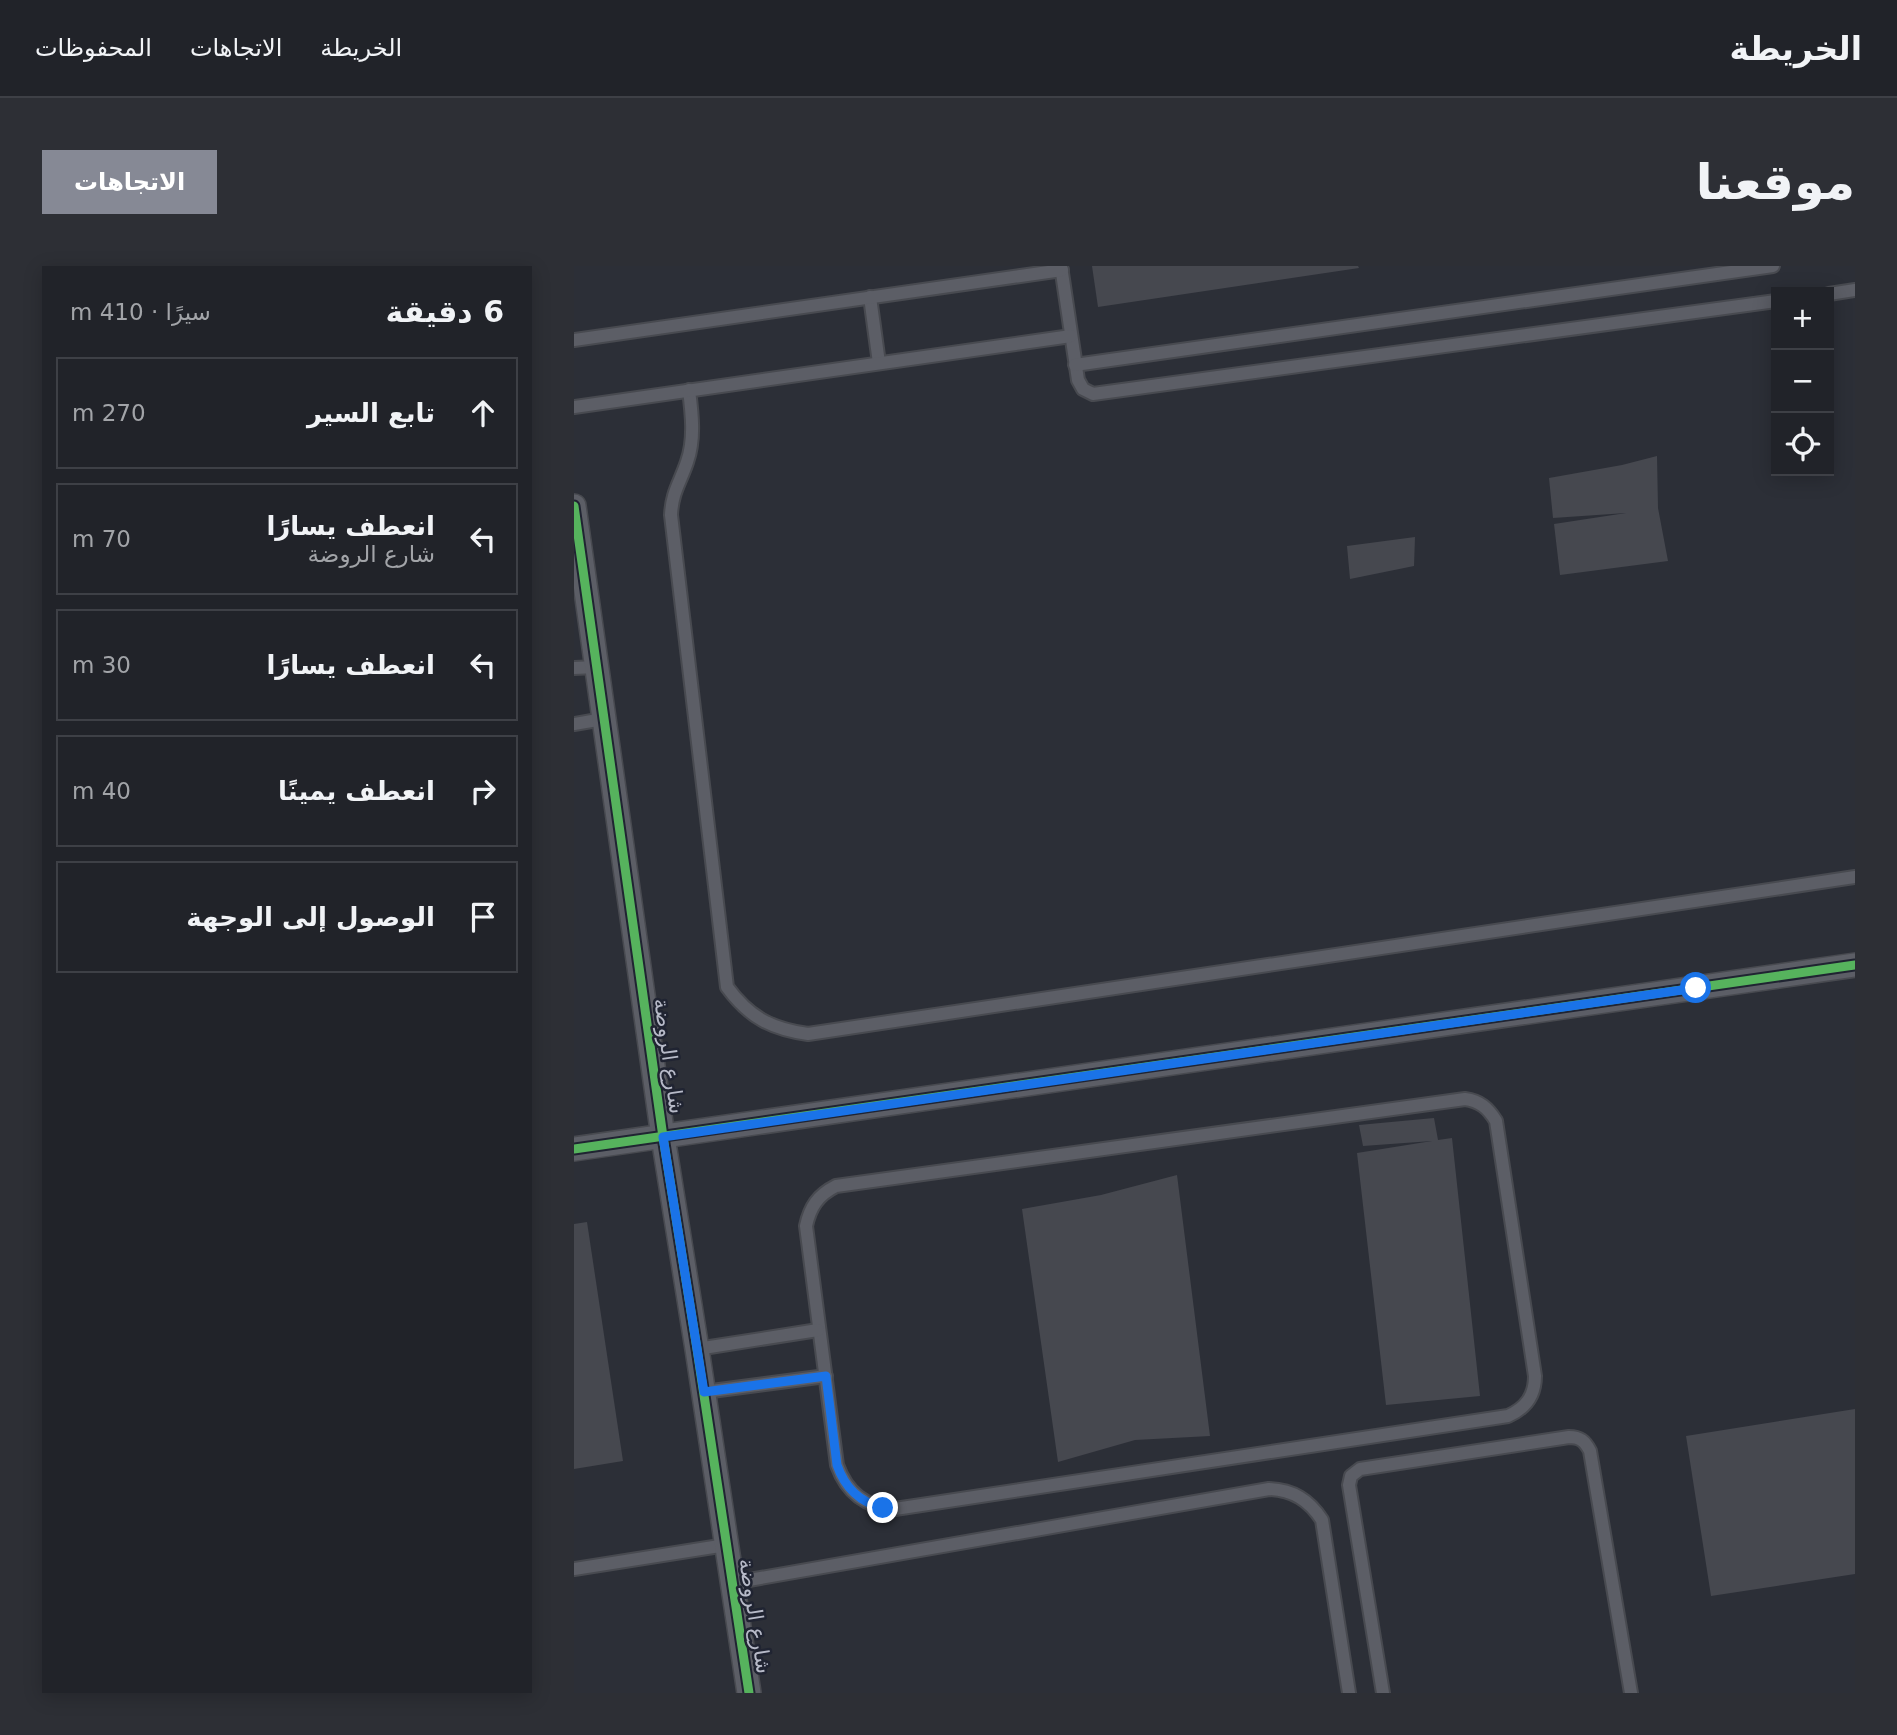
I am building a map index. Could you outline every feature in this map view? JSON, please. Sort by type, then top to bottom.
[{"type":"street","name":"شارع الروضة","points":[[574,506],[585,667],[603,719],[663,1137],[698,1349],[749,1693]]},
{"type":"street","points":[[574,1149],[1855,965]]},
{"type":"lane","points":[[1075,365],[1773,266]]},
{"type":"lane","points":[[574,341],[1062,268],[1078,380],[1083,389],[1093,394],[1771,302]]},
{"type":"lane","points":[[1834,293],[1855,290]]},
{"type":"lane","points":[[870,298],[879,363]]},
{"type":"lane","points":[[574,407],[1071,336]]},
{"type":"lane","points":[[689,390],[691,444],[672,500],[670,515],[727,987],[747,1010],[772,1026],[808,1034],[1855,877]]},
{"type":"lane","points":[[574,724],[603,719]]},
{"type":"lane","points":[[1465,1099],[1482,1104],[1496,1121],[1535,1376],[1535,1386],[1526,1405],[1508,1416],[883,1508],[863,1500],[846,1485],[841,1476],[837,1465],[826,1376],[806,1226],[819,1198],[836,1186],[1465,1099]]},
{"type":"lane","points":[[698,1349],[818,1330]]},
{"type":"lane","points":[[704,1392],[826,1376]]},
{"type":"lane","points":[[1383,1693],[1350,1489],[1351,1476],[1360,1469],[1569,1437],[1584,1441],[1590,1451],[1631,1693]]},
{"type":"lane","points":[[732,1583],[1269,1489],[1279,1490],[1299,1496],[1322,1520],[1349,1693]]},
{"type":"lane","points":[[574,1570],[726,1545]]},
{"type":"building","points":[[1092,266],[1358,266],[1359,268],[1098,307]]},
{"type":"building","points":[[1657,456],[1658,508],[1668,561],[1560,575],[1554,524],[1626,513],[1553,518],[1549,478]]},
{"type":"building","points":[[1415,537],[1414,566],[1350,579],[1347,546]]},
{"type":"building","points":[[1434,1118],[1438,1140],[1452,1138],[1480,1396],[1386,1405],[1357,1153],[1432,1141],[1363,1146],[1359,1125]]},
{"type":"building","points":[[1177,1175],[1210,1436],[1135,1440],[1058,1462],[1022,1209],[1101,1195]]},
{"type":"building","points":[[587,1222],[623,1461],[574,1469],[574,1224]]},
{"type":"building","points":[[1855,1409],[1855,1574],[1711,1596],[1686,1436]]},
{"type":"cycle path","points":[[574,506],[663,1137],[749,1693]]},
{"type":"cycle path","points":[[574,1149],[1855,965]]},
{"type":"route","points":[[883,1508],[854,1494],[841,1476],[837,1465],[826,1376],[704,1392],[663,1137],[1696,988]]}]
